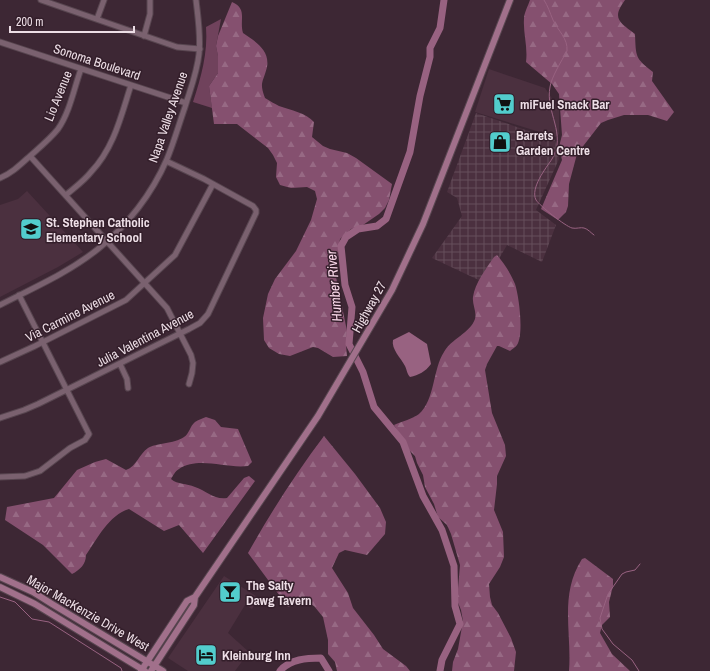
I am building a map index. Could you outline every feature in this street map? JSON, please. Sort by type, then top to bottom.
[{"type":"main road","name":"Highway 27","points":[[153,668],[194,605],[195,597],[314,423],[392,290],[423,224],[510,0]]},
{"type":"main road","name":"Major MacKenzie Drive West","points":[[0,577],[46,600],[148,661],[153,668],[163,671]]},
{"type":"main road","name":"Major MacKenzie Drive West","points":[[0,587],[35,604],[143,670]]},
{"type":"main road","name":"Highway 27","points":[[143,670],[187,601],[195,597]]},
{"type":"street","points":[[41,0],[177,47],[200,49]]},
{"type":"street","points":[[97,19],[104,0]]},
{"type":"street","points":[[144,36],[150,14],[150,0]]},
{"type":"street","name":"Napa Valley Avenue","points":[[0,304],[71,268],[89,256],[124,224],[142,202],[166,161],[197,68],[200,37],[196,0]]},
{"type":"street","name":"Sonoma Boulevard","points":[[0,42],[186,103]]},
{"type":"street","name":"Lio Avenue","points":[[0,178],[12,172],[50,138],[59,127],[67,110],[81,69]]},
{"type":"street","points":[[66,196],[91,172],[107,151],[115,134],[132,85]]},
{"type":"street","points":[[30,156],[167,308],[191,355],[192,373],[189,384]]},
{"type":"street","name":"Julia Valentina Avenue","points":[[0,418],[24,410],[120,364],[200,323],[208,314],[256,213],[255,207],[166,161]]},
{"type":"street","name":"Via Carmine Avenue","points":[[0,362],[126,300],[175,255],[213,184]]},
{"type":"street","points":[[0,477],[34,474],[70,448],[88,438],[89,434],[19,295]]},
{"type":"street","points":[[120,364],[127,379],[128,388]]},
{"type":"shaded area","points":[[221,19],[216,46],[218,56],[218,73],[209,86],[212,108],[193,102],[205,56],[206,27]]},
{"type":"shaded area","points":[[489,69],[545,88],[559,109],[559,134],[556,137],[475,112]]},
{"type":"shaded area","points":[[476,113],[555,140],[559,159],[536,210],[556,225],[542,262],[507,245],[485,283],[432,258],[462,216],[457,198],[447,192]]},
{"type":"shaded area","name":"St. Stephen Catholic Elementary School","points":[[27,191],[83,252],[58,267],[0,297],[0,205],[18,199]]},
{"type":"shaded area","points":[[409,332],[427,344],[431,364],[422,373],[410,377],[393,347],[393,340]]},
{"type":"shaded area","points":[[224,576],[259,598],[252,609],[245,605],[228,633],[249,652],[235,671],[188,671],[168,658]]},
{"type":"green space","points":[[530,0],[625,0],[619,12],[619,20],[635,34],[636,52],[640,60],[653,72],[652,81],[674,112],[667,121],[648,115],[624,115],[601,123],[577,154],[569,184],[568,206],[566,212],[558,220],[541,209],[562,160],[559,147],[562,135],[559,94],[552,84],[526,62],[524,19]]},
{"type":"green space","points":[[232,2],[240,8],[243,33],[261,47],[266,56],[267,67],[262,85],[265,98],[279,106],[307,116],[314,122],[312,137],[323,146],[347,153],[392,184],[389,200],[385,208],[363,225],[351,229],[340,239],[336,277],[347,331],[347,356],[333,357],[318,348],[313,347],[290,356],[279,354],[269,348],[264,340],[263,318],[268,294],[275,279],[296,251],[311,220],[317,199],[315,191],[307,187],[291,188],[280,185],[276,177],[277,163],[273,155],[268,148],[237,124],[214,124],[209,86],[218,73],[218,56],[216,46],[218,36]]},
{"type":"green space","points":[[497,255],[515,284],[519,306],[520,333],[516,346],[510,351],[497,346],[485,370],[492,413],[505,445],[506,456],[497,476],[494,510],[503,532],[504,557],[500,567],[489,584],[492,605],[498,613],[511,638],[516,652],[514,671],[452,671],[463,621],[457,600],[460,565],[451,534],[447,525],[438,517],[434,504],[425,487],[423,475],[415,456],[409,450],[394,425],[419,414],[424,408],[431,392],[440,359],[444,352],[451,343],[473,324],[475,319],[473,300],[474,292],[481,276]]},
{"type":"green space","points":[[206,417],[215,420],[221,427],[238,429],[252,462],[248,466],[195,463],[187,465],[175,472],[171,479],[176,482],[192,486],[218,498],[227,498],[244,478],[249,476],[255,481],[203,553],[179,525],[164,531],[129,509],[115,516],[104,528],[86,555],[82,566],[78,571],[72,574],[43,545],[5,520],[7,507],[54,498],[77,470],[106,459],[126,470],[133,466],[142,453],[151,446],[170,442],[186,436],[195,422]]},
{"type":"green space","points":[[324,436],[380,508],[386,522],[385,534],[367,555],[345,550],[339,553],[332,568],[348,593],[353,608],[383,649],[406,666],[410,671],[337,671],[335,662],[328,654],[328,640],[323,617],[314,606],[305,601],[300,601],[288,607],[248,553],[284,493]]},
{"type":"green space","points":[[585,558],[613,579],[609,602],[610,617],[602,625],[600,633],[612,654],[630,671],[569,671],[569,600],[575,573],[582,559]]},
{"type":"waterway","name":"Humber River","points":[[440,671],[442,660],[460,624],[455,606],[454,566],[442,530],[423,496],[403,442],[374,407],[363,372],[349,344],[352,307],[345,285],[341,246],[346,237],[358,229],[377,226],[386,219],[410,152],[420,96],[430,57],[430,48],[440,28],[444,0]]},
{"type":"waterway","points":[[544,0],[555,24],[566,42],[567,51],[554,74],[550,87],[550,105],[557,132],[556,150],[537,184],[535,190],[536,200],[564,224],[572,228],[583,228],[594,235]]},
{"type":"waterway","points":[[639,671],[632,660],[613,644],[602,629],[600,618],[608,594],[622,574],[635,570],[640,564]]},
{"type":"waterway","points":[[0,597],[15,602],[32,619],[49,622],[121,668],[122,671]]},
{"type":"waterway","name":"Humber River","points":[[280,671],[284,667],[294,662],[305,659],[321,658],[329,671]]},
{"type":"place","name":"miFuel Snack Bar","points":[[504,104]]},
{"type":"place","name":"Barrets Garden Centre","points":[[500,142]]},
{"type":"place","name":"St. Stephen Catholic Elementary School","points":[[31,229]]},
{"type":"place","name":"The Salty Dawg Tavern","points":[[230,592]]},
{"type":"place","name":"Kleinburg Inn","points":[[206,655]]}]
